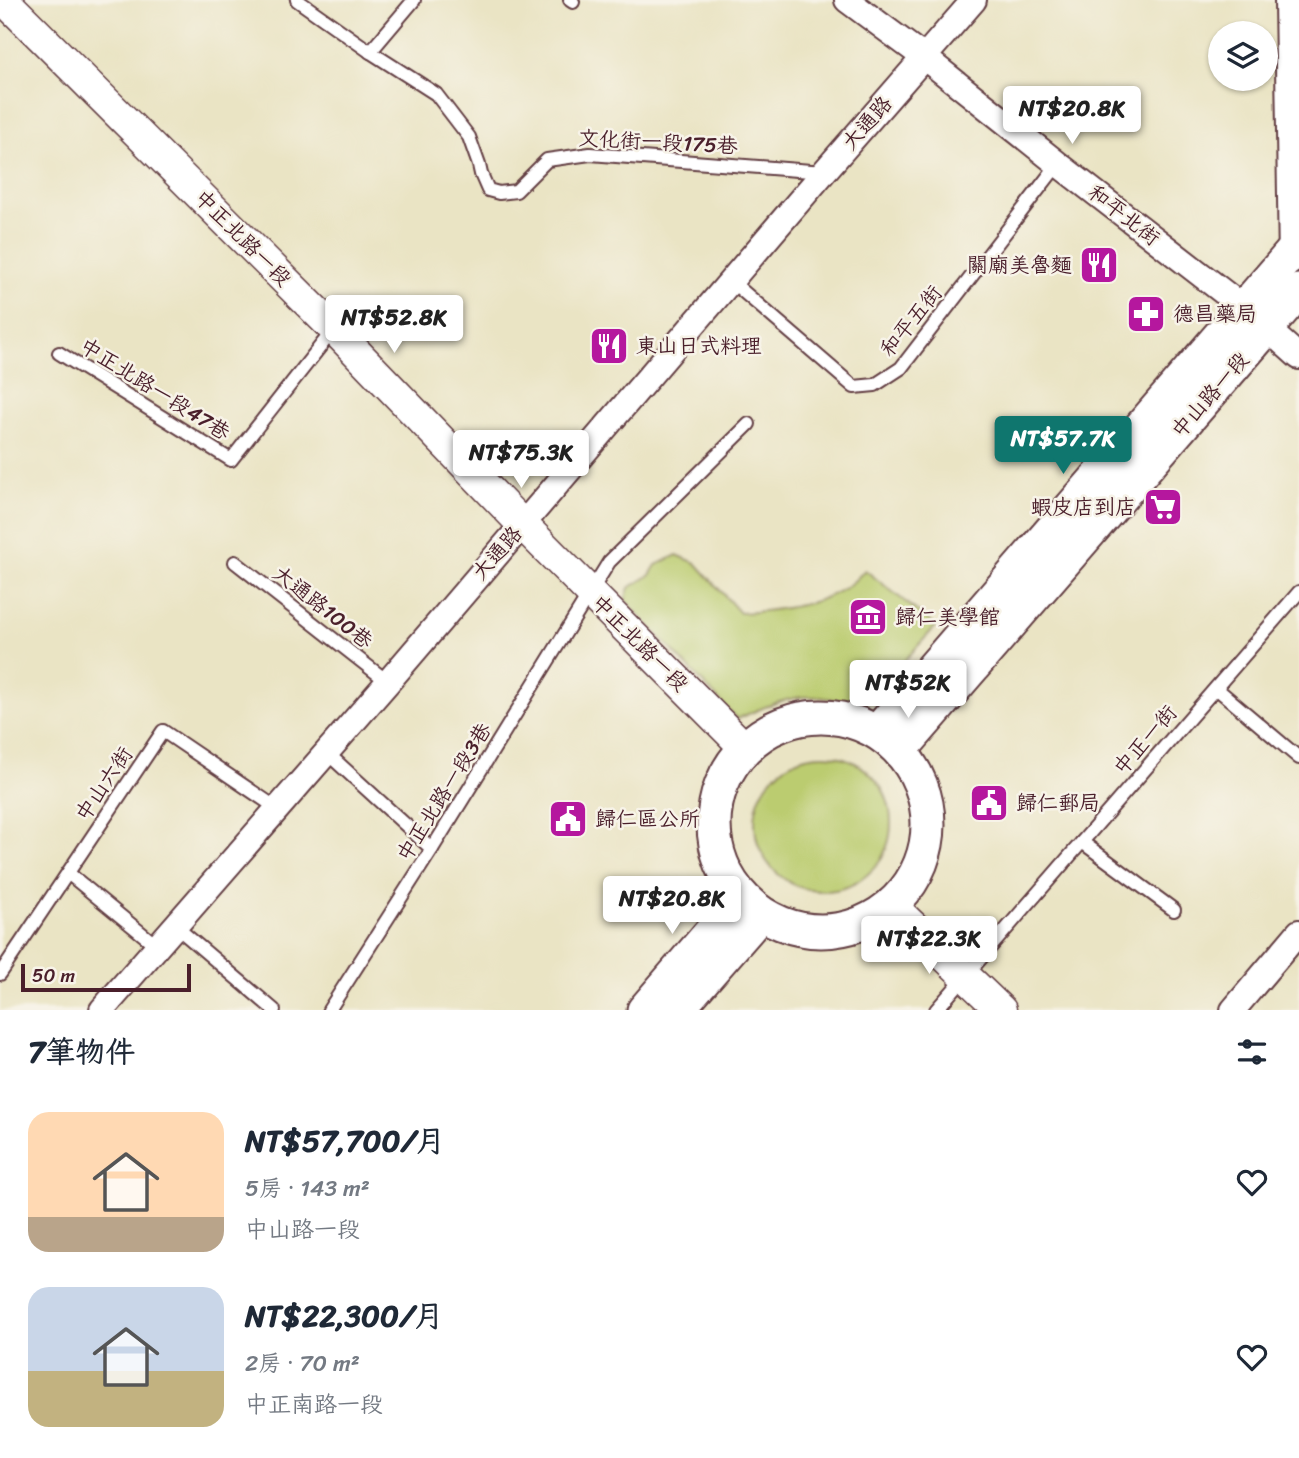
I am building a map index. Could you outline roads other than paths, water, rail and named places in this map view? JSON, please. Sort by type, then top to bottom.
[{"type":"main road","name":"中山路一段","points":[[889,741],[1256,318],[1294,250]]},
{"type":"main road","name":"中山路一段","points":[[1256,318],[1296,294]]},
{"type":"main road","points":[[809,717],[838,718],[866,726],[889,741],[915,771],[924,794],[928,818],[927,842],[920,866],[908,887],[891,905],[872,919],[850,928],[827,932],[804,931],[781,925],[751,906],[730,883],[716,850],[713,832],[714,814],[724,778],[745,748],[781,725],[809,717]]},
{"type":"main road","points":[[644,1010],[751,906]]},
{"type":"main road","points":[[677,1010],[751,906]]},
{"type":"street","name":"中正北路一段","points":[[4,0],[334,329],[522,524],[745,748]]},
{"type":"street","name":"和平北街","points":[[847,0],[1256,318],[1299,357]]},
{"type":"street","name":"大通路","points":[[102,1010],[388,682],[974,0]]},
{"type":"street","points":[[1287,0],[1296,294]]},
{"type":"street","points":[[891,905],[1002,1010]]},
{"type":"street","points":[[1233,1010],[1299,932]]},
{"type":"lane","name":"文化街一段175巷","points":[[297,0],[370,52],[436,94],[468,137],[488,190],[499,193],[516,191],[547,160],[590,154],[824,172]]},
{"type":"lane","points":[[370,52],[414,0]]},
{"type":"lane","name":"和平五街","points":[[731,281],[855,387],[875,385],[901,368],[1058,164]]},
{"type":"lane","name":"中正北路一段47巷","points":[[59,353],[231,460],[334,329]]},
{"type":"lane","name":"中正北路一段3巷","points":[[329,1010],[609,562],[749,425]]},
{"type":"lane","name":"大通路100巷","points":[[235,562],[388,682]]},
{"type":"lane","name":"中正一街","points":[[936,1010],[1299,592]]},
{"type":"lane","points":[[1216,688],[1299,758]]},
{"type":"lane","name":"中山六街","points":[[0,974],[163,731],[278,809]]},
{"type":"lane","points":[[326,752],[432,849]]},
{"type":"lane","points":[[1082,842],[1174,911]]},
{"type":"lane","points":[[68,873],[157,946]]},
{"type":"lane","points":[[174,925],[274,1010]]},
{"type":"place","name":"關廟美魯麵","points":[[1099,265]]},
{"type":"place","name":"德昌藥局","points":[[1146,314]]},
{"type":"place","name":"東山日式料理","points":[[609,346]]},
{"type":"place","name":"蝦皮店到店","points":[[1163,507]]},
{"type":"place","name":"歸仁美學館","points":[[868,617]]},
{"type":"place","name":"歸仁郵局","points":[[989,803]]},
{"type":"place","name":"歸仁區公所","points":[[568,819]]}]
